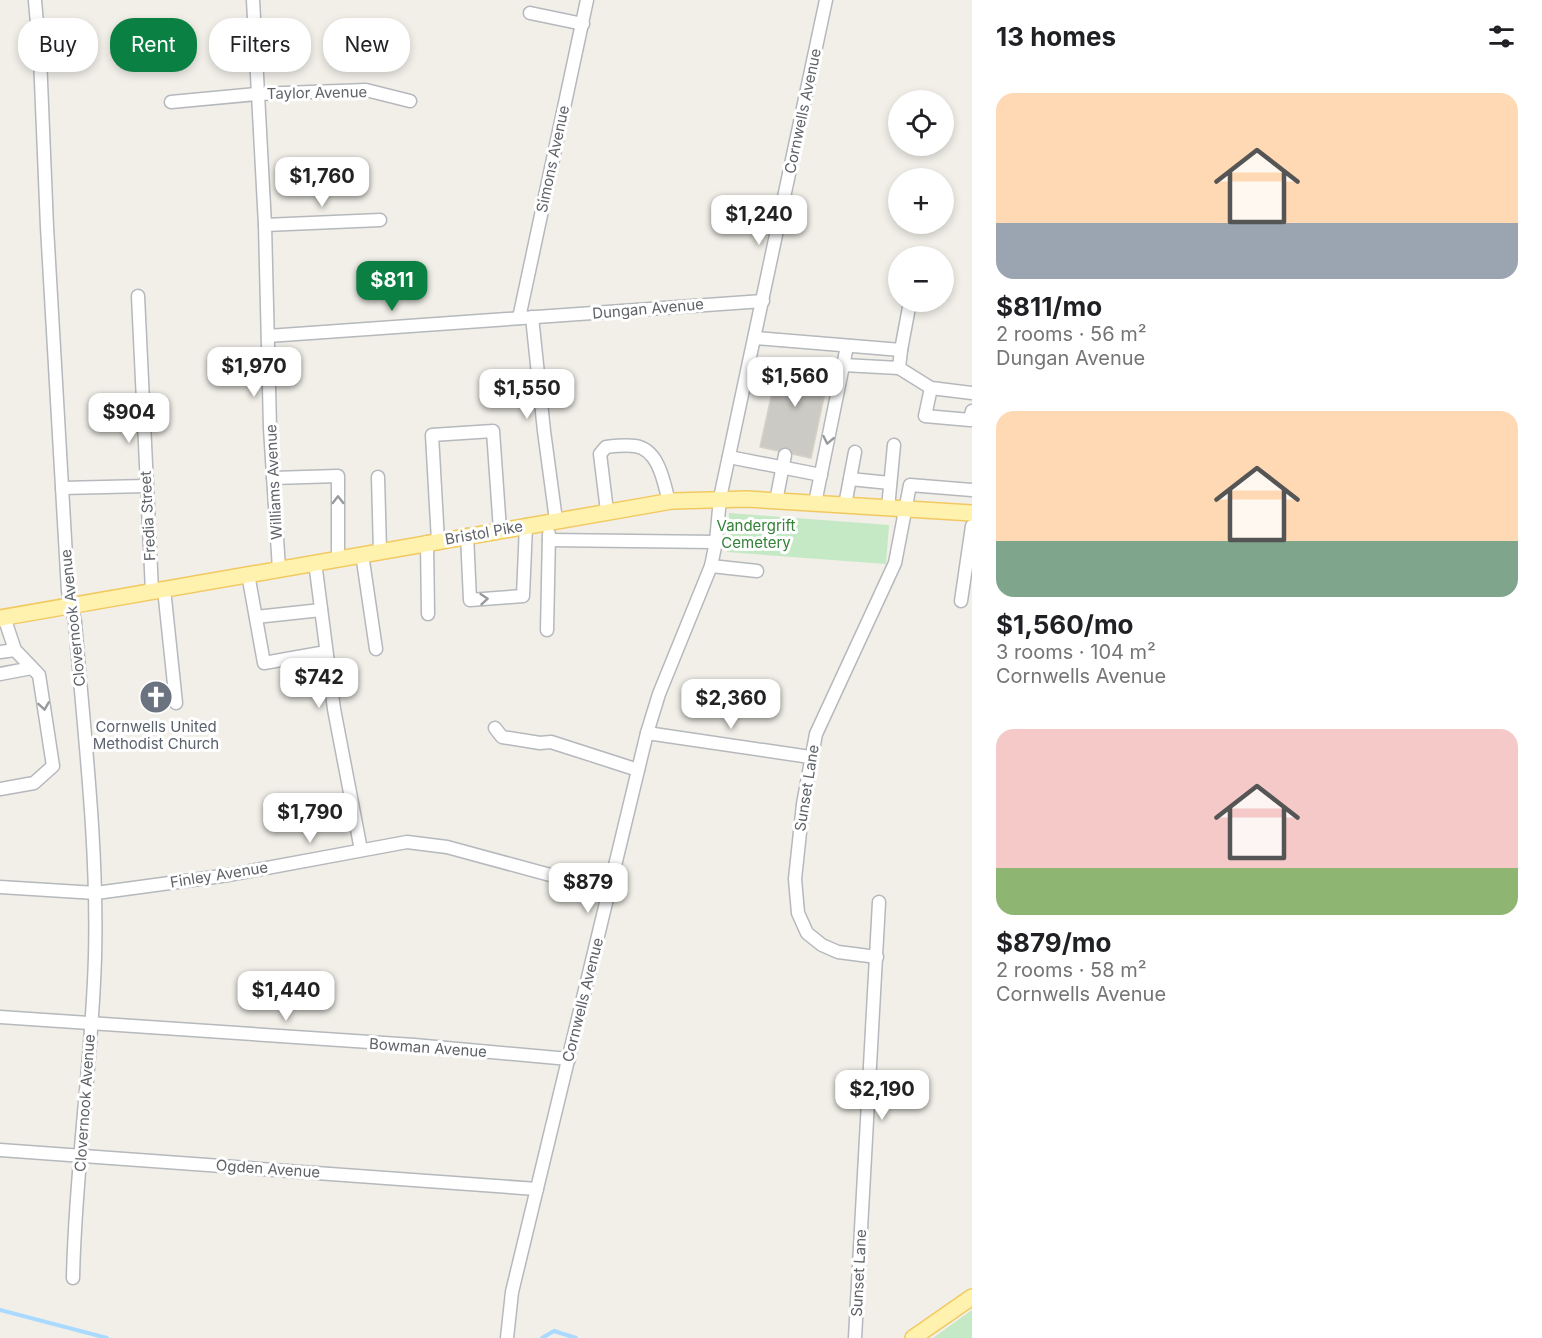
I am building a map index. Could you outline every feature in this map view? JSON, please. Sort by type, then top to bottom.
[{"type":"main road","name":"Bristol Pike","points":[[2,618],[553,520],[669,502],[720,498],[972,513]]},
{"type":"main road","points":[[913,1338],[972,1297]]},
{"type":"street","name":"Williams Avenue","points":[[253,0],[265,225],[273,478],[279,569]]},
{"type":"street","name":"Simons Avenue","points":[[519,318],[587,0]]},
{"type":"street","name":"Cornwells Avenue","points":[[507,1338],[512,1292],[647,733],[659,694],[711,566],[716,542],[720,498],[826,0]]},
{"type":"street","name":"Clovernook Avenue","points":[[35,1],[40,57],[46,227],[68,591],[75,622],[96,893],[95,959],[82,1156],[74,1236],[73,1278]]},
{"type":"street","points":[[530,14],[583,24]]},
{"type":"street","name":"Taylor Avenue","points":[[171,102],[257,94],[366,90],[410,101]]},
{"type":"street","points":[[265,225],[380,220]]},
{"type":"street","name":"Fredia Street","points":[[138,296],[146,486],[158,590],[176,703]]},
{"type":"street","name":"Dungan Avenue","points":[[519,318],[763,301]]},
{"type":"street","points":[[899,368],[908,312]]},
{"type":"street","points":[[532,317],[553,520],[549,540],[548,630]]},
{"type":"street","points":[[268,336],[519,318]]},
{"type":"street","points":[[755,338],[901,351]]},
{"type":"street","points":[[815,503],[846,346]]},
{"type":"street","points":[[843,365],[899,368],[931,388],[972,393]]},
{"type":"street","points":[[931,388],[925,416],[970,420],[972,411]]},
{"type":"street","points":[[428,614],[433,542],[432,435],[493,431],[500,530]]},
{"type":"street","points":[[888,508],[894,444]]},
{"type":"street","points":[[607,511],[600,454],[601,449],[606,447],[637,446],[653,457],[663,479],[669,502]]},
{"type":"street","points":[[845,505],[855,452]]},
{"type":"street","points":[[729,457],[784,461],[820,475]]},
{"type":"street","points":[[776,501],[784,461]]},
{"type":"street","points":[[273,478],[338,477],[338,558]]},
{"type":"street","points":[[378,477],[380,551]]},
{"type":"street","points":[[850,479],[890,483]]},
{"type":"street","name":"Sunset Lane","points":[[877,957],[846,954],[822,945],[807,933],[798,913],[795,879],[810,757],[816,734],[895,563],[910,485],[972,490]]},
{"type":"street","points":[[62,488],[146,486]]},
{"type":"street","points":[[467,535],[470,600],[523,596],[526,525]]},
{"type":"street","points":[[961,601],[972,526]]},
{"type":"street","points":[[549,540],[716,542]]},
{"type":"street","points":[[362,554],[376,649]]},
{"type":"street","points":[[315,562],[334,709],[361,850]]},
{"type":"street","points":[[711,566],[757,572]]},
{"type":"street","points":[[248,574],[264,663],[326,652]]},
{"type":"street","points":[[256,617],[321,610]]},
{"type":"street","points":[[0,789],[34,783],[53,765],[39,675],[15,650],[2,618]]},
{"type":"street","points":[[0,652],[15,650]]},
{"type":"street","points":[[0,674],[32,668]]},
{"type":"street","points":[[495,728],[502,737],[540,743],[551,742],[638,771]]},
{"type":"street","points":[[647,733],[810,757]]},
{"type":"street","name":"Finley Avenue","points":[[0,887],[96,893],[229,875],[407,842],[422,842],[535,869],[609,891]]},
{"type":"street","name":"Sunset Lane","points":[[855,1338],[879,902]]},
{"type":"street","name":"Bowman Avenue","points":[[0,1017],[90,1025],[414,1045],[569,1059]]},
{"type":"street","name":"Ogden Avenue","points":[[0,1150],[537,1189]]},
{"type":"green space","name":"Vandergrift Cemetery","points":[[729,513],[889,525],[886,564],[727,552]]},
{"type":"green space","points":[[972,1310],[972,1338],[933,1338]]},
{"type":"building","points":[[781,360],[818,368],[819,362],[831,364],[811,458],[760,447],[776,375],[771,374],[773,361],[780,362]]},
{"type":"waterway","points":[[0,1310],[107,1338]]},
{"type":"waterway","points":[[542,1338],[554,1331],[576,1338]]},
{"type":"place","name":"Cornwells United Methodist Church","points":[[156,697]]}]
